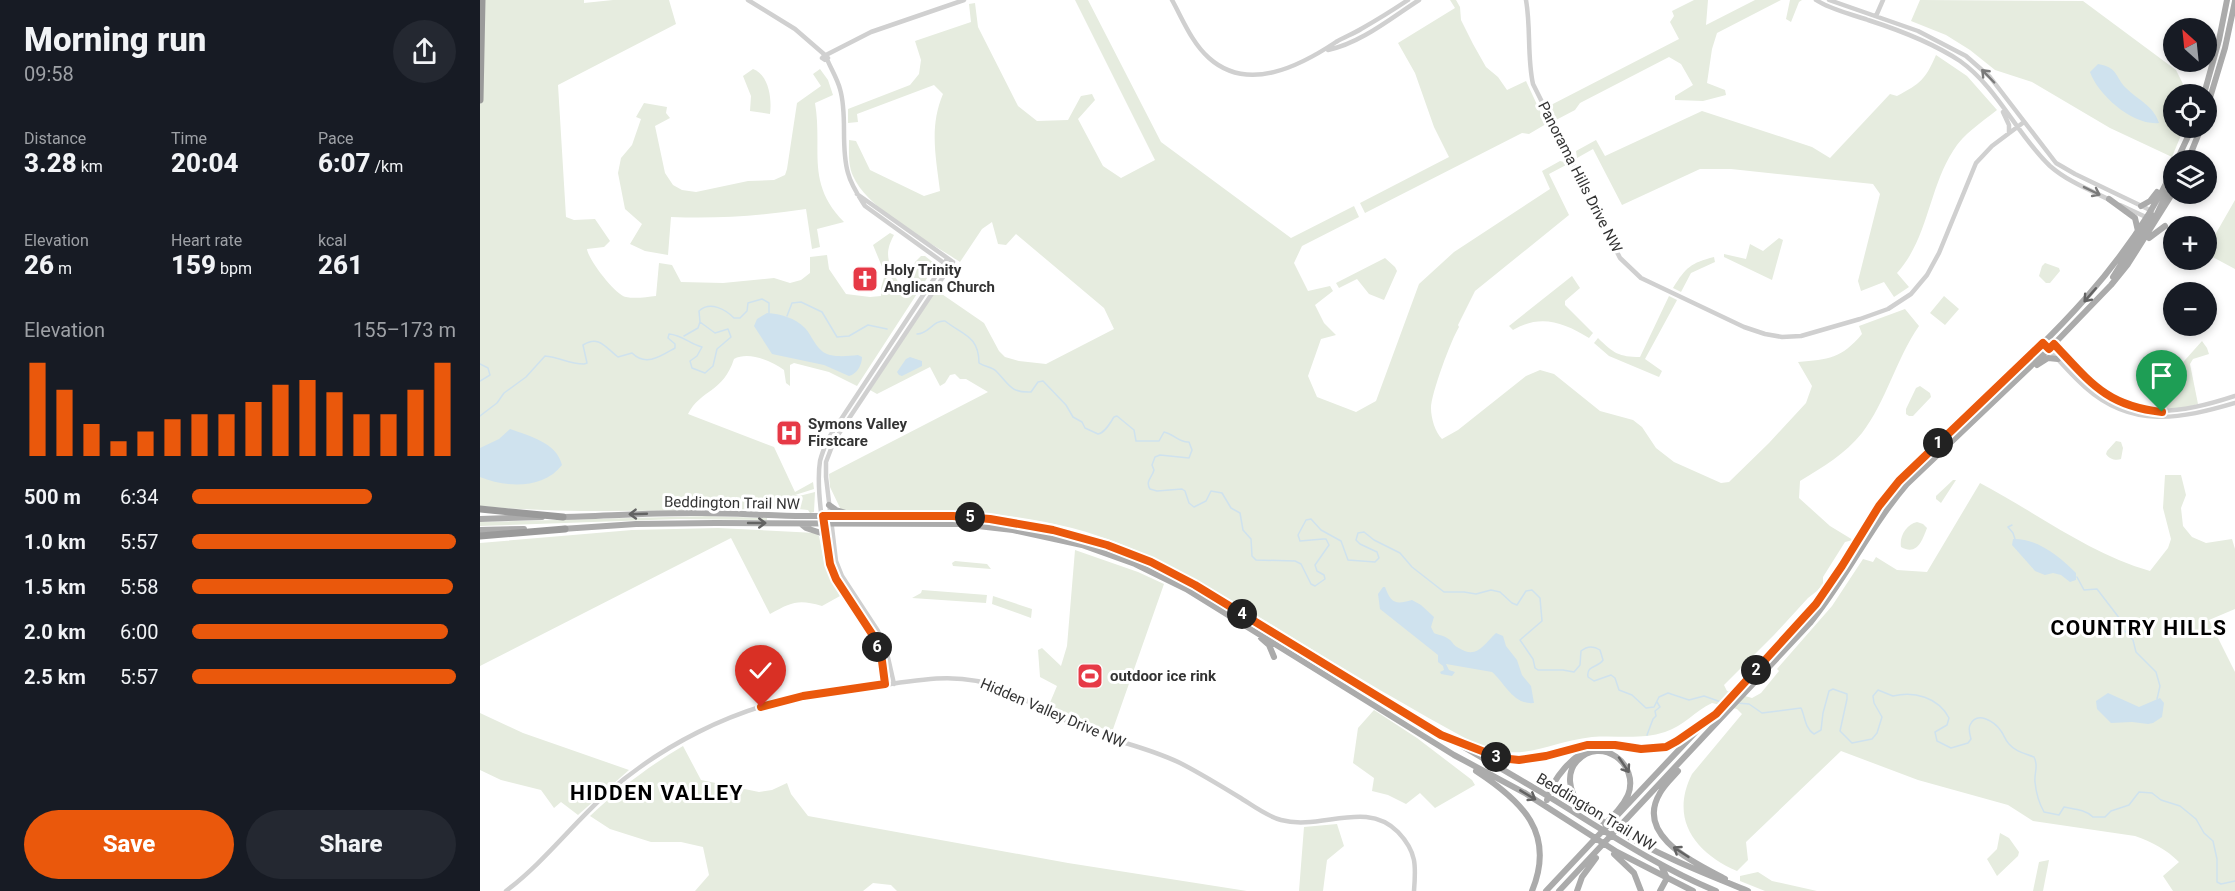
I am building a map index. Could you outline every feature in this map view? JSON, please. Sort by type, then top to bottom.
[{"type":"highway","points":[[480,100],[482,0]]},
{"type":"highway","points":[[480,509],[563,517]]},
{"type":"highway","points":[[480,536],[565,529]]},
{"type":"main road","points":[[2207,84],[2227,0]]},
{"type":"main road","points":[[2215,84],[2235,1]]},
{"type":"main road","points":[[2141,206],[2154,197],[2163,184]]},
{"type":"main road","points":[[2104,290],[2153,216],[2163,193]]},
{"type":"main road","points":[[2128,264],[2163,198]]},
{"type":"main road","points":[[2109,199],[2136,218],[2138,231]]},
{"type":"main road","points":[[1546,891],[1716,714],[1816,604],[1879,506],[1899,481],[2046,341],[2091,294],[2138,231],[2163,204]]},
{"type":"main road","points":[[1559,891],[1749,690],[1828,600],[1876,525],[1902,490],[2051,346],[2128,264],[2150,237],[2163,227]]},
{"type":"main road","points":[[2010,385],[2047,358],[2058,359]]},
{"type":"main road","points":[[829,505],[852,515]]},
{"type":"main road","name":"Beddington Trail NW","points":[[480,519],[690,513],[953,516],[1005,521],[1072,534],[1151,562],[1195,585],[1446,738],[1589,821],[1628,841],[1661,865],[1716,891]]},
{"type":"main road","points":[[800,523],[806,528],[824,534]]},
{"type":"main road","name":"Beddington Trail NW","points":[[480,530],[565,529],[636,524],[960,524],[1048,536],[1096,549],[1186,589],[1454,755],[1549,808],[1616,854],[1693,891]]},
{"type":"main road","points":[[1252,629],[1267,644],[1274,657]]},
{"type":"main road","points":[[1446,738],[1500,758],[1519,760],[1546,756],[1587,745],[1641,749],[1666,747],[1716,714]]},
{"type":"main road","points":[[1549,808],[1547,796],[1572,759],[1583,751],[1600,745]]},
{"type":"main road","points":[[1564,872],[1574,858],[1621,807],[1628,794],[1631,777],[1626,765],[1622,759],[1605,751],[1595,751],[1584,755],[1570,775],[1570,785],[1580,804],[1594,815],[1628,841],[1749,891]]},
{"type":"main road","points":[[1454,755],[1512,797],[1531,820],[1540,852],[1540,868],[1532,891]]},
{"type":"main road","points":[[1685,758],[1683,765],[1657,798],[1653,816],[1661,837],[1670,846],[1699,864],[1749,891]]},
{"type":"main road","points":[[1577,891],[1586,870],[1602,851],[1607,840]]},
{"type":"main road","points":[[1616,854],[1634,873],[1641,891]]},
{"type":"main road","points":[[1660,891],[1666,878],[1661,865]]},
{"type":"street","points":[[748,0],[795,29],[825,57],[840,88],[845,159],[851,183],[865,206],[946,261],[953,262],[826,451],[825,477],[829,505],[826,516]]},
{"type":"street","points":[[825,57],[871,32],[964,0]]},
{"type":"street","points":[[1172,0],[1198,47],[1211,60],[1235,73],[1245,75],[1273,73],[1292,67],[1325,51],[1339,48],[1419,0]]},
{"type":"street","points":[[1325,51],[1337,41],[1408,0]]},
{"type":"street","name":"Panorama Hills Drive NW","points":[[1526,0],[1529,18],[1529,68],[1533,84],[1620,258],[1641,278],[1744,327],[1765,334],[1782,337],[1801,336],[1828,330],[1888,309],[1911,294],[1927,275],[1939,253],[1976,163],[1985,152],[2024,122]]},
{"type":"street","points":[[1816,0],[1941,50],[1961,62],[1982,82],[2052,167],[2068,179],[2109,199],[2153,216]]},
{"type":"street","points":[[1829,0],[1918,31],[1966,56],[1990,77],[2056,163],[2141,206],[2153,216]]},
{"type":"street","points":[[1874,22],[1883,0]]},
{"type":"street","points":[[2000,104],[2007,119],[2008,133]]},
{"type":"street","points":[[894,684],[883,641],[872,620],[842,576],[836,561],[819,474],[826,451],[871,374],[946,261]]},
{"type":"street","points":[[2046,341],[2090,383],[2119,402],[2141,409],[2174,412],[2235,396]]},
{"type":"street","points":[[2051,346],[2058,359],[2086,388],[2116,407],[2141,415],[2152,418],[2177,418],[2235,403]]},
{"type":"street","points":[[871,374],[877,377]]},
{"type":"street","points":[[827,524],[824,534],[830,564],[836,579],[874,637],[882,661],[885,684]]},
{"type":"street","name":"Hidden Valley Drive NW","points":[[506,891],[534,868],[608,793],[648,762],[685,739],[733,717],[776,702],[885,684],[948,677],[978,680],[1087,730],[1183,764],[1261,811],[1281,820],[1306,823],[1362,816],[1378,818],[1401,836],[1415,859],[1414,891]]},
{"type":"shaded area","points":[[480,0],[584,0],[584,3],[613,0],[669,0],[676,24],[558,85],[566,217],[574,220],[595,219],[610,241],[604,247],[587,249],[603,276],[621,295],[633,298],[656,296],[659,263],[672,265],[681,282],[723,283],[774,278],[790,283],[801,280],[810,273],[810,257],[827,255],[829,269],[846,294],[881,296],[885,274],[873,245],[890,233],[894,235],[888,259],[898,282],[909,285],[915,262],[921,256],[925,256],[935,264],[857,386],[829,372],[794,363],[790,365],[790,386],[786,383],[784,370],[766,360],[746,356],[734,359],[724,378],[693,406],[688,414],[774,447],[795,492],[813,482],[814,489],[795,495],[815,492],[814,512],[798,509],[559,511],[480,506]]},
{"type":"shaded area","points":[[1075,0],[1088,0],[1161,142],[1291,238],[1354,206],[1359,217],[1302,246],[1294,263],[1308,291],[1330,286],[1333,291],[1315,305],[1324,323],[1336,335],[1321,339],[1308,376],[1317,397],[1356,412],[1376,401],[1419,284],[1454,252],[1550,189],[1542,171],[1560,161],[1566,165],[1549,174],[1569,215],[1475,291],[1458,325],[1434,391],[1431,408],[1437,433],[1442,439],[1458,430],[1526,376],[1540,370],[1554,374],[1600,411],[1633,420],[1642,427],[1656,448],[1674,462],[1721,483],[1729,482],[1806,403],[1812,386],[1798,362],[1826,358],[1841,353],[1862,334],[1859,326],[1905,309],[1919,326],[1870,421],[1855,441],[1841,454],[1800,481],[1799,498],[1830,526],[1853,540],[1845,542],[1817,591],[1724,685],[1727,691],[1752,698],[1761,693],[1779,671],[1777,669],[1832,606],[1863,559],[1873,562],[1876,557],[1897,570],[1927,572],[1980,483],[2105,554],[2150,571],[2168,548],[2171,539],[2163,508],[2165,475],[2181,475],[2186,495],[2181,508],[2183,526],[2192,537],[2206,543],[2232,539],[2235,549],[2235,609],[2209,620],[2235,672],[2235,891],[2173,891],[2163,876],[2179,862],[2164,850],[2147,841],[2135,836],[2033,821],[2008,805],[1918,780],[1841,751],[1746,842],[1748,860],[1737,871],[1722,864],[1699,845],[1690,833],[1685,820],[1684,806],[1692,774],[1742,714],[1737,709],[1712,703],[1678,726],[1656,734],[1638,737],[1592,737],[1521,752],[1493,750],[1476,744],[1404,704],[1183,573],[1101,537],[1043,521],[1015,517],[928,510],[841,510],[830,487],[829,474],[988,392],[966,379],[960,379],[955,374],[950,375],[940,386],[930,367],[877,394],[870,390],[936,290],[984,323],[999,351],[1005,357],[1019,361],[1046,364],[1114,329],[1104,308],[1016,234],[1006,245],[998,244],[992,222],[982,229],[960,262],[900,224],[871,201],[851,172],[849,140],[856,141],[870,170],[924,196],[940,191],[935,130],[943,94],[934,85],[857,114],[858,122],[848,123],[848,109],[910,85],[919,74],[921,60],[915,41],[971,22],[969,4],[975,3],[978,27],[1018,106],[1037,121],[1068,120],[1081,96],[1092,94],[1095,100],[1078,119],[1103,166],[1121,178],[1155,160]]},
{"type":"shaded area","points":[[1450,0],[1456,0],[1460,7],[1461,20],[1486,67],[1498,77],[1507,90],[1526,81],[1546,124],[1529,134],[1522,133],[1365,213],[1360,203],[1449,157],[1434,127],[1415,73],[1398,43],[1455,8]]},
{"type":"shaded area","points":[[1694,0],[1708,0],[1706,25],[1755,0],[1781,0],[1717,33],[1707,83],[1725,90],[1726,95],[1703,101],[1675,100],[1675,96],[1693,85],[1681,64],[1669,57],[1580,103],[1575,110],[1556,120],[1549,106],[1679,39],[1670,22],[1674,16],[1672,11]]},
{"type":"shaded area","points":[[1790,0],[1802,0],[1791,22],[1786,19]]},
{"type":"shaded area","points":[[1920,0],[2083,1],[2163,60],[2163,72],[2177,72],[2183,84],[2163,84],[2163,138],[2180,138],[2175,150],[2163,150],[2163,153],[2110,128],[2032,82],[1995,70],[1946,35],[1911,21]]},
{"type":"shaded area","points":[[1936,55],[1967,76],[1997,110],[1962,139],[1945,165],[1915,245],[1897,273],[1909,287],[1894,297],[1884,282],[1861,291],[1858,281],[1880,194],[1873,184],[1731,169],[1700,169],[1622,205],[1593,149],[1577,158],[1576,151],[1596,140],[1605,156],[1702,111],[1812,147],[1830,158],[1890,94],[1897,96],[1921,80]]},
{"type":"shaded area","points":[[753,69],[763,76],[766,82],[770,95],[770,114],[750,111],[751,96],[743,76]]},
{"type":"shaded area","points":[[820,69],[828,80],[833,95],[815,103],[820,179],[824,193],[844,222],[817,229],[820,247],[812,249],[806,209],[739,216],[671,217],[668,255],[645,251],[630,244],[642,224],[625,209],[618,173],[621,158],[632,145],[641,119],[636,117],[644,103],[667,107],[666,113],[670,118],[655,126],[665,173],[673,185],[682,190],[696,192],[748,181],[774,180],[785,175],[797,103],[821,86],[813,74]]},
{"type":"shaded area","points":[[2235,200],[2235,269],[2217,259],[2217,232]]},
{"type":"shaded area","points":[[1779,238],[1783,240],[1772,280],[1724,257],[1724,254],[1746,259],[1750,244],[1763,251]]},
{"type":"shaded area","points":[[1714,257],[1715,262],[1691,273],[1681,292],[1673,288],[1690,267]]},
{"type":"shaded area","points":[[1385,258],[1397,271],[1384,300],[1369,294],[1357,279],[1339,288],[1336,283]]},
{"type":"shaded area","points":[[2045,263],[2059,268],[2060,271],[2050,283],[2046,283],[2039,276]]},
{"type":"shaded area","points":[[1572,276],[1580,288],[1565,301],[1565,305],[1593,333],[1589,338],[1561,324],[1551,322],[1533,322],[1513,330],[1509,326]]},
{"type":"shaded area","points":[[1669,296],[1677,300],[1645,359],[1662,371],[1659,377],[1609,356],[1594,343],[1598,338],[1617,353],[1640,357]]},
{"type":"shaded area","points":[[1944,296],[1959,309],[1945,325],[1930,313]]},
{"type":"shaded area","points":[[2202,341],[2209,354],[2193,359],[2190,364],[2198,404],[2184,408],[2153,409],[2160,388]]},
{"type":"shaded area","points":[[1920,386],[1930,393],[1931,397],[1913,416],[1909,416],[1906,414],[1906,409],[1916,388]]},
{"type":"shaded area","points":[[2116,441],[2121,442],[2123,448],[2119,460],[2106,454]]},
{"type":"shaded area","points":[[1953,480],[1956,480],[1941,503],[1936,496]]},
{"type":"shaded area","points":[[708,516],[767,518],[767,520],[678,519],[480,526],[480,522]]},
{"type":"shaded area","points":[[1917,522],[1927,528],[1921,542],[1911,550],[1901,547],[1904,531]]},
{"type":"shaded area","points":[[718,528],[816,533],[819,536],[825,567],[840,596],[822,606],[801,602],[770,614],[731,538],[480,666],[480,543],[632,530]]},
{"type":"shaded area","points":[[1075,550],[1138,572],[1164,584],[1112,732],[1049,705],[1057,686],[1040,677],[1038,650],[1042,648],[1061,666],[1067,646]]},
{"type":"shaded area","points":[[955,561],[987,564],[991,569],[953,566],[952,563]]},
{"type":"shaded area","points":[[922,590],[987,595],[986,603],[912,598]]},
{"type":"shaded area","points":[[993,596],[1032,609],[1031,618],[992,604]]},
{"type":"shaded area","points":[[1374,710],[1417,738],[1472,780],[1475,785],[1435,808],[1420,793],[1406,804],[1388,795],[1372,791],[1374,778],[1353,763],[1358,728]]},
{"type":"shaded area","points":[[480,713],[523,733],[629,770],[578,815],[561,802],[554,808],[541,790],[501,780],[480,770]]},
{"type":"shaded area","points":[[683,746],[701,780],[759,792],[772,790],[787,783],[791,794],[808,816],[1068,863],[1247,891],[897,891],[891,885],[873,883],[863,891],[695,891],[709,875],[703,847],[681,842],[651,842],[610,829],[590,816],[635,778]]},
{"type":"shaded area","points":[[1337,824],[1344,846],[1327,860],[1323,891],[1299,891],[1304,827]]},
{"type":"shaded area","points":[[2000,833],[2009,838],[2019,852],[2018,856],[1997,876],[1987,859],[1997,849]]},
{"type":"shaded area","points":[[2049,860],[2043,891],[2033,891],[2039,862]]},
{"type":"shaded area","points":[[1758,872],[1772,881],[1817,891],[1765,891],[1740,881],[1740,876]]},
{"type":"water","points":[[2098,64],[2113,70],[2126,88],[2153,112],[2159,123],[2138,120],[2108,99],[2090,72]]},
{"type":"water","points":[[767,313],[797,322],[805,328],[818,348],[830,355],[862,357],[858,369],[849,376],[824,365],[772,354],[754,326],[757,319]]},
{"type":"water","points":[[910,357],[922,361],[922,366],[902,376],[899,375],[897,372]]},
{"type":"water","points":[[510,429],[542,441],[555,451],[562,465],[545,479],[524,484],[501,483],[480,477],[480,448],[499,439]]},
{"type":"water","points":[[2013,539],[2031,542],[2048,550],[2076,573],[2076,580],[2070,582],[2061,575],[2053,573],[2045,575],[2035,571],[2012,545]]},
{"type":"water","points":[[1383,587],[1394,601],[1412,600],[1421,605],[1434,617],[1431,627],[1434,633],[1450,640],[1464,651],[1479,650],[1496,633],[1503,636],[1506,646],[1517,660],[1522,675],[1531,686],[1534,703],[1520,701],[1492,672],[1446,664],[1449,670],[1455,672],[1452,676],[1441,674],[1440,672],[1444,670],[1438,662],[1438,655],[1380,609],[1378,594]]},
{"type":"water","points":[[2108,693],[2139,707],[2160,698],[2164,703],[2162,717],[2148,724],[2111,723],[2097,709],[2096,701]]},
{"type":"waterway","points":[[480,416],[497,403],[504,393],[526,377],[545,356],[573,363],[587,363],[583,345],[593,341],[602,344],[618,357],[632,353],[648,360],[675,348],[675,344],[668,338],[669,334],[674,335],[702,347],[697,356],[690,361],[692,368],[705,373],[713,366],[717,349],[731,337],[728,329],[715,333],[700,322],[699,311],[713,306],[722,309],[734,318],[740,318],[747,311],[748,303],[762,299],[769,303],[769,313]]},
{"type":"waterway","points":[[787,316],[792,303],[801,302],[822,312],[837,337],[849,336],[868,325],[887,329]]},
{"type":"waterway","points":[[917,334],[945,321],[969,337],[976,347],[979,363],[994,370],[1010,387],[1018,391],[1031,392],[1038,382],[1043,381],[1066,405],[1073,417],[1082,422],[1085,428],[1098,434],[1105,430],[1117,416],[1134,430],[1136,441],[1159,441],[1164,432],[1189,442],[1192,450],[1189,458],[1160,455],[1155,457],[1152,465],[1154,470],[1149,482],[1150,489],[1157,491],[1182,489],[1189,503],[1194,507],[1206,501],[1211,491],[1222,493],[1231,508],[1240,513],[1243,530],[1251,539],[1252,556],[1256,560],[1295,561],[1301,564],[1311,584],[1315,586],[1325,579],[1324,575],[1317,571],[1315,565],[1329,545],[1326,539],[1300,541],[1298,535],[1306,520],[1311,519],[1321,530],[1341,541],[1348,560],[1375,562],[1379,558],[1377,552],[1356,540],[1358,533],[1364,532],[1374,540],[1400,553],[1412,567],[1444,592],[1476,594],[1491,590],[1500,592],[1517,605],[1526,591],[1532,590],[1540,598],[1542,621],[1520,640],[1538,670],[1574,672],[1580,665],[1581,651],[1593,647],[1600,650],[1603,660],[1589,670],[1588,677],[1594,681],[1611,675],[1615,678],[1619,690],[1632,695],[1646,708],[1654,707],[1659,697],[1668,693],[1689,700],[1704,696],[1721,702]]},
{"type":"waterway","points":[[684,336],[698,328],[700,322]]},
{"type":"waterway","points":[[480,364],[488,368],[490,375],[480,381]]},
{"type":"waterway","points":[[2012,525],[2008,527],[2015,539]]},
{"type":"waterway","points":[[2077,577],[2084,590],[2097,589],[2120,619],[2123,629],[2133,640],[2136,652],[2156,672],[2160,686],[2157,699]]},
{"type":"waterway","points":[[1737,703],[1749,704],[1762,713],[1801,708],[1807,726],[1814,734],[1821,730],[1829,691],[1833,689],[1847,694],[1840,731],[1852,743],[1872,739],[1877,733],[1882,717],[1874,703],[1873,696],[1878,690],[1893,696],[1909,694],[1925,697],[1939,705],[1949,718],[1947,725],[1935,732],[1937,741],[1951,748],[1968,743],[1971,739],[1969,727],[1973,721],[1981,718],[1990,721],[1998,728],[2012,747],[2034,757],[2036,790],[2044,812],[2059,815],[2064,807],[2083,811],[2093,817],[2105,817],[2111,811],[2129,805],[2139,792],[2152,793],[2161,800],[2180,806],[2196,819],[2204,833],[2213,841],[2217,859],[2217,882],[2221,884],[2235,881]]},
{"type":"waterway","points":[[1647,735],[1656,716],[1655,711],[1660,707],[1657,702]]},
{"type":"place","name":"Holy Trinity Anglican Church","points":[[865,279]]},
{"type":"place","name":"Symons Valley Firstcare","points":[[789,433]]},
{"type":"place","name":"outdoor ice rink","points":[[1090,676]]},
{"type":"district","name":"COUNTRY HILLS","points":[[2139,628]]},
{"type":"district","name":"HIDDEN VALLEY","points":[[657,793]]},
{"type":"route","points":[[761,707],[803,696],[885,684],[882,661],[874,637],[836,579],[830,564],[823,516],[953,516],[1020,523],[1072,534],[1151,562],[1195,585],[1446,738],[1500,758],[1528,759],[1594,744],[1641,749],[1666,747],[1716,714],[1816,604],[1879,506],[1899,481],[2043,343],[2049,349],[2054,344],[2090,383],[2105,394],[2128,405],[2162,412]]}]
